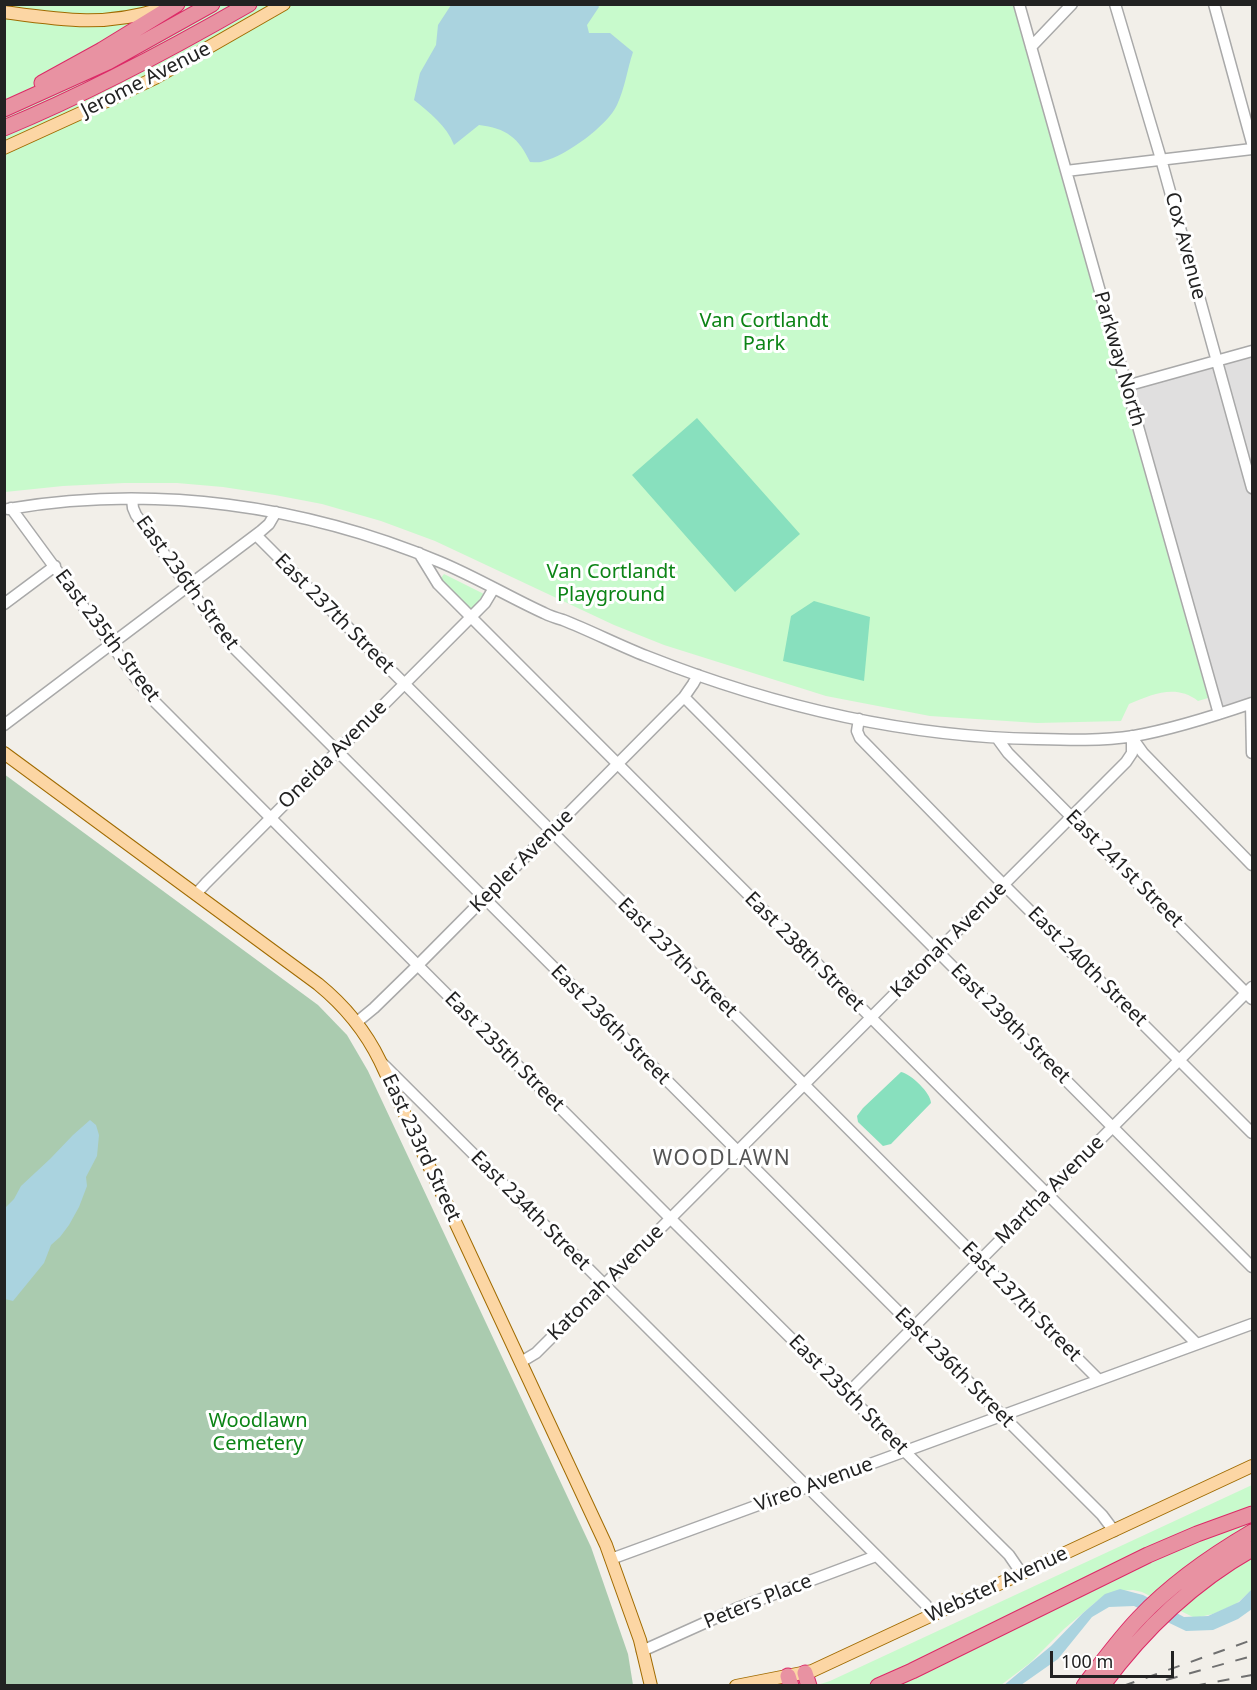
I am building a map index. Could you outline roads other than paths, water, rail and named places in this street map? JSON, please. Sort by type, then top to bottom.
[{"type":"highway","points":[[4,108],[175,4]]},
{"type":"highway","points":[[4,108],[108,62],[212,4]]},
{"type":"highway","points":[[4,130],[86,93],[249,4]]},
{"type":"highway","points":[[878,1686],[1166,1547],[1252,1515]]},
{"type":"highway","points":[[1104,1682],[1132,1647],[1162,1596],[1200,1566],[1252,1532]]},
{"type":"highway","points":[[1084,1686],[1117,1643],[1178,1602],[1210,1576],[1252,1549]]},
{"type":"main road","points":[[4,12],[61,20],[98,21],[133,17],[175,4]]},
{"type":"main road","name":"Jerome Avenue","points":[[4,148],[155,78],[284,4]]},
{"type":"main road","name":"East 233rd Street","points":[[4,753],[330,994],[357,1022],[380,1061],[611,1559],[642,1651],[651,1686]]},
{"type":"main road","name":"Webster Avenue","points":[[736,1686],[807,1679],[812,1671],[1252,1466]]},
{"type":"street","name":"Parkway North","points":[[1019,4],[1220,714]]},
{"type":"street","points":[[1031,47],[1072,4]]},
{"type":"street","name":"Cox Avenue","points":[[1115,4],[1161,159],[1252,488]]},
{"type":"street","points":[[1214,4],[1252,143]]},
{"type":"street","points":[[1066,171],[1252,148]]},
{"type":"street","points":[[1126,386],[1252,351]]},
{"type":"street","name":"East 236th Street","points":[[132,499],[136,515],[229,644],[1102,1515],[1114,1531]]},
{"type":"street","points":[[8,509],[86,500],[192,501],[233,505],[316,520],[357,531],[419,553],[547,615],[698,675],[763,695],[909,729],[997,738],[1069,740],[1132,736],[1198,721],[1252,703],[1252,753]]},
{"type":"street","name":"East 235th Street","points":[[8,509],[55,566],[111,645],[156,703],[1009,1555],[1022,1574]]},
{"type":"street","points":[[4,725],[255,535],[269,524],[276,512]]},
{"type":"street","name":"East 237th Street","points":[[255,535],[1099,1380]]},
{"type":"street","name":"East 238th Street","points":[[419,553],[435,580],[471,617],[1197,1344]]},
{"type":"street","points":[[4,604],[55,566]]},
{"type":"street","name":"Oneida Avenue","points":[[196,894],[485,603],[494,588]]},
{"type":"street","points":[[684,697],[698,675]]},
{"type":"street","name":"Kepler Avenue","points":[[357,1022],[417,966],[684,697]]},
{"type":"street","name":"East 239th Street","points":[[684,697],[1252,1267]]},
{"type":"street","name":"East 240th Street","points":[[859,719],[857,731],[860,738],[1252,1133]]},
{"type":"street","points":[[1132,736],[1143,753],[1252,865]]},
{"type":"street","name":"Katonah Avenue","points":[[520,1362],[534,1355],[1131,756],[1132,736]]},
{"type":"street","name":"East 241st Street","points":[[997,738],[1008,753],[1250,993]]},
{"type":"street","name":"Martha Avenue","points":[[847,1394],[1180,1060],[1250,993]]},
{"type":"street","name":"East 234th Street","points":[[380,1061],[926,1605],[932,1615]]},
{"type":"street","name":"Vireo Avenue","points":[[611,1559],[1252,1324]]},
{"type":"street","name":"Peters Place","points":[[642,1651],[740,1607],[876,1556]]},
{"type":"water","points":[[451,5],[598,5],[599,7],[587,25],[589,33],[610,33],[633,52],[622,92],[612,113],[585,139],[563,153],[541,162],[530,162],[516,141],[504,132],[488,126],[479,125],[454,145],[442,125],[414,100],[420,73],[436,45],[438,25]]},
{"type":"water","points":[[90,1120],[96,1125],[99,1135],[97,1156],[86,1177],[87,1186],[79,1207],[69,1225],[51,1245],[44,1263],[13,1301],[5,1299],[5,1208],[14,1199],[21,1186]]},
{"type":"water","points":[[1120,1589],[1143,1595],[1184,1617],[1208,1616],[1239,1602],[1252,1589],[1252,1609],[1238,1619],[1213,1630],[1186,1631],[1134,1606],[1109,1607],[1092,1617],[1058,1659],[1021,1685],[1003,1686],[1051,1646],[1105,1594]]},
{"type":"railway","points":[[1123,1686],[1252,1640]]},
{"type":"railway","points":[[1166,1680],[1252,1656]]},
{"type":"railway","points":[[1194,1686],[1252,1675]]},
{"type":"district","name":"WOODLAWN","points":[[722,1159]]},
{"type":"park label","name":"Van Cortlandt Park","points":[[764,332]]},
{"type":"park label","name":"Van Cortlandt Playground","points":[[611,584]]},
{"type":"park label","name":"Woodlawn Cemetery","points":[[258,1432]]}]
